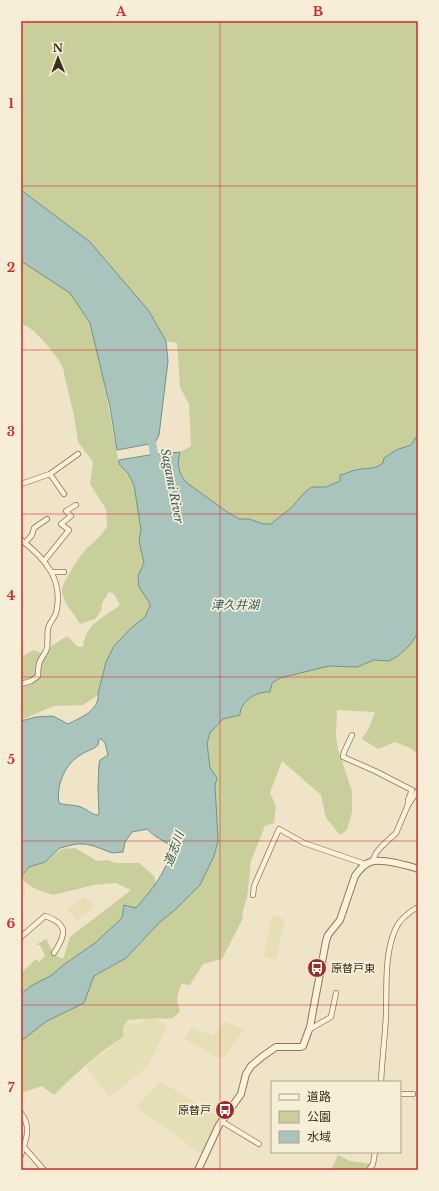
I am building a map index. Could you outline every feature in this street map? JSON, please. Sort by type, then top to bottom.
[{"type":"street","points":[[21,484],[50,474],[78,454]]},
{"type":"street","points":[[50,474],[64,494]]},
{"type":"street","points":[[44,561],[69,530],[61,524],[71,516],[66,511],[76,504]]},
{"type":"street","points":[[21,684],[31,682],[38,676],[40,660],[47,647],[48,630],[56,613],[58,601],[58,588],[52,572],[44,561],[23,541],[32,535],[34,528],[47,519]]},
{"type":"street","points":[[52,572],[64,572]]},
{"type":"street","points":[[352,735],[343,757],[412,790],[408,800],[408,805]]},
{"type":"street","points":[[373,860],[380,847],[396,833],[408,805],[418,790]]},
{"type":"street","points":[[253,895],[254,886],[279,829],[304,843],[365,864]]},
{"type":"street","points":[[198,1170],[221,1121],[241,1094],[246,1074],[254,1062],[276,1047],[304,1046],[310,1029],[326,941],[340,920],[355,876],[365,864],[373,860],[386,861],[418,868]]},
{"type":"street","points":[[381,1081],[388,961],[392,940],[395,929],[401,920],[418,907]]},
{"type":"street","points":[[21,937],[45,916],[50,918],[60,923],[62,929],[63,938],[54,953]]},
{"type":"street","points":[[310,1029],[331,1017],[336,993]]},
{"type":"street","points":[[401,1094],[413,1094]]},
{"type":"street","points":[[21,1113],[27,1126],[27,1136],[21,1155]]},
{"type":"street","points":[[221,1121],[259,1144]]},
{"type":"street","points":[[24,1147],[44,1170]]},
{"type":"street","points":[[369,1170],[373,1164],[375,1153]]},
{"type":"shaded area","points":[[85,896],[94,907],[77,921],[68,910]]},
{"type":"shaded area","points":[[272,915],[285,919],[276,960],[264,956]]},
{"type":"shaded area","points":[[150,1015],[167,1025],[149,1065],[109,1098],[86,1066],[123,1037],[123,1027],[127,1022],[139,1024]]},
{"type":"shaded area","points":[[225,1021],[244,1030],[221,1059],[184,1039],[192,1027],[213,1036]]},
{"type":"shaded area","points":[[160,1081],[220,1117],[203,1155],[136,1107]]},
{"type":"green space","points":[[21,21],[418,21],[418,434],[411,445],[396,450],[384,458],[383,463],[376,467],[360,469],[340,475],[340,481],[326,487],[312,487],[304,493],[292,507],[271,524],[263,524],[249,519],[239,519],[187,483],[180,472],[179,461],[180,452],[191,446],[189,404],[180,387],[177,343],[166,341],[149,311],[44,207],[21,190]]},
{"type":"green space","points":[[21,261],[70,293],[90,323],[99,356],[119,464],[128,473],[134,485],[141,530],[139,541],[144,563],[138,576],[139,587],[150,602],[150,606],[145,617],[131,628],[114,646],[106,662],[98,694],[94,698],[83,705],[54,706],[21,720],[21,657],[33,650],[41,653],[67,636],[78,647],[83,647],[91,627],[120,605],[114,594],[109,592],[102,603],[101,611],[95,619],[80,624],[66,603],[62,594],[63,585],[77,561],[85,550],[107,527],[106,509],[90,484],[93,462],[78,442],[74,416],[63,369],[56,356],[43,341],[27,326],[21,325]]},
{"type":"green space","points":[[418,633],[417,753],[410,748],[395,742],[378,749],[362,739],[369,728],[375,712],[337,710],[336,736],[338,749],[352,791],[352,812],[347,830],[340,835],[326,818],[321,795],[282,761],[270,793],[276,806],[274,823],[265,826],[251,861],[247,898],[242,913],[243,918],[222,959],[203,964],[190,985],[182,984],[178,997],[180,1010],[178,1014],[172,1018],[128,1020],[123,1027],[123,1037],[87,1064],[54,1095],[42,1086],[21,1093],[21,1041],[47,1021],[84,1003],[94,976],[126,958],[160,922],[176,909],[200,885],[214,856],[218,841],[215,785],[217,778],[210,768],[207,743],[210,733],[223,719],[240,715],[240,709],[248,699],[280,678],[329,666],[364,665],[374,660],[389,661],[398,656],[409,646]]},
{"type":"green space","points":[[75,848],[97,861],[107,860],[116,863],[139,863],[154,876],[156,884],[136,908],[122,918],[95,943],[62,966],[52,975],[31,986],[21,994],[21,973],[36,959],[39,962],[45,956],[40,945],[36,945],[46,939],[53,954],[63,959],[70,937],[131,890],[116,883],[94,885],[53,895],[33,888],[21,879],[29,867],[45,862],[62,849]]},
{"type":"green space","points":[[338,1155],[350,1161],[371,1164],[368,1170],[331,1170]]},
{"type":"water","points":[[21,190],[90,242],[149,311],[166,341],[168,361],[159,435],[155,443],[117,450],[110,407],[90,323],[70,293],[21,261]]},
{"type":"water","name":"津久井湖","points":[[418,434],[418,633],[409,646],[398,656],[389,661],[374,660],[357,667],[329,666],[280,678],[272,683],[270,692],[260,693],[246,701],[240,715],[223,719],[210,733],[207,743],[210,768],[217,778],[215,785],[218,841],[214,856],[200,885],[176,909],[160,922],[126,958],[94,976],[84,1003],[47,1021],[21,1041],[21,994],[31,986],[52,975],[62,966],[95,943],[122,918],[124,905],[136,908],[158,880],[173,847],[155,836],[147,829],[132,832],[125,842],[123,852],[112,853],[85,844],[76,844],[60,848],[45,862],[29,867],[21,877],[21,721],[36,717],[53,716],[68,724],[93,709],[98,700],[98,694],[106,662],[114,646],[131,628],[145,617],[150,606],[139,587],[138,576],[144,563],[139,541],[141,530],[134,485],[128,473],[119,464],[119,460],[180,452],[179,469],[187,483],[239,519],[249,519],[263,524],[271,524],[292,507],[304,493],[312,487],[326,487],[340,481],[340,475],[354,470],[376,467],[383,463],[384,458],[396,450],[411,445]],"holes":[[[100,738],[105,743],[108,755],[100,760],[99,763],[98,815],[74,805],[59,803],[58,796],[60,782],[66,769],[76,758],[96,747]]]},
{"type":"waterway","name":"Sagami River","points":[[150,433],[156,463]]},
{"type":"place","name":"原替戸東","points":[[317,968]]},
{"type":"place","name":"原替戸","points":[[225,1110]]},
{"type":"water label","name":"道志川","points":[[174,849]]}]
